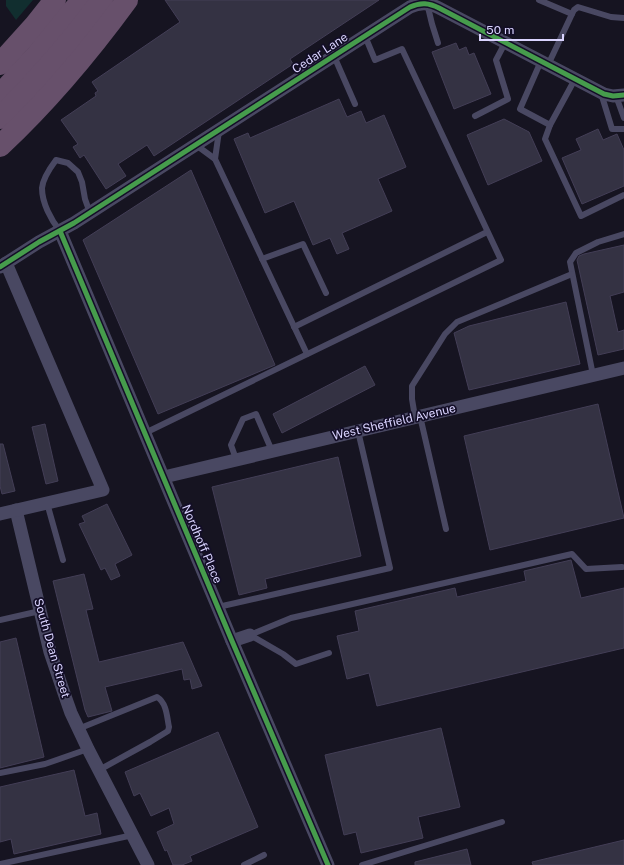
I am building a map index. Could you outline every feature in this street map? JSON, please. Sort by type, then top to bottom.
[{"type":"highway","points":[[0,64],[36,25],[55,0]]},
{"type":"highway","points":[[0,95],[38,55],[82,0]]},
{"type":"highway","points":[[0,118],[80,30],[102,0]]},
{"type":"highway","points":[[0,146],[60,83],[104,31],[127,0]]},
{"type":"street","name":"Cedar Lane","points":[[3,265],[39,242],[90,213],[410,7],[418,3],[428,2]]},
{"type":"street","points":[[428,2],[608,96],[620,95]]},
{"type":"street","name":"Nordhoff Place","points":[[60,231],[328,865]]},
{"type":"street","points":[[0,514],[103,490],[3,265]]},
{"type":"street","name":"West Sheffield Avenue","points":[[164,477],[624,368]]},
{"type":"street","name":"South Dean Street","points":[[16,510],[50,652],[59,682],[78,729],[148,865]]},
{"type":"street","points":[[232,640],[250,635]]},
{"type":"lane","points":[[539,0],[572,14]]},
{"type":"lane","points":[[428,2],[432,24],[438,43]]},
{"type":"lane","points":[[550,125],[520,109],[574,10],[578,7],[611,17],[624,18]]},
{"type":"lane","points":[[145,433],[501,260],[402,49],[375,60],[365,36]]},
{"type":"lane","points":[[475,116],[508,99],[496,60],[505,43]]},
{"type":"lane","points":[[334,56],[355,104]]},
{"type":"lane","points":[[575,79],[550,125],[546,139],[581,216],[624,195]]},
{"type":"lane","points":[[600,92],[612,129],[624,129]]},
{"type":"lane","points":[[620,95],[624,118]]},
{"type":"lane","points":[[215,159],[220,130]]},
{"type":"lane","points":[[196,145],[215,159],[307,354]]},
{"type":"lane","points":[[60,231],[54,223],[44,201],[42,187],[48,170],[56,160],[68,163],[78,172],[90,213]]},
{"type":"lane","points":[[294,327],[487,232]]},
{"type":"lane","points":[[593,375],[570,262],[576,254],[598,242],[624,234]]},
{"type":"lane","points":[[262,258],[303,244],[326,293]]},
{"type":"lane","points":[[446,529],[412,399],[412,386],[445,334],[457,322],[572,274]]},
{"type":"lane","points":[[236,459],[231,445],[243,419],[256,414],[272,451]]},
{"type":"lane","points":[[218,607],[390,568],[358,431]]},
{"type":"lane","points":[[47,503],[63,560]]},
{"type":"lane","points":[[250,635],[291,618],[572,554],[586,569],[622,566]]},
{"type":"lane","points":[[0,620],[40,611]]},
{"type":"lane","points":[[250,635],[283,654],[296,664],[330,653]]},
{"type":"lane","points":[[78,729],[157,697],[161,699],[169,727],[168,731],[99,770]]},
{"type":"lane","points":[[0,774],[45,764],[88,749]]},
{"type":"lane","points":[[362,865],[502,822]]},
{"type":"lane","points":[[0,864],[133,835]]},
{"type":"lane","points":[[244,865],[264,855]]},
{"type":"green space","points":[[6,0],[33,0],[16,20],[6,6]]},
{"type":"building","points":[[165,0],[379,0],[290,59],[293,64],[154,156],[147,145],[118,164],[126,176],[106,189],[84,155],[80,158],[73,147],[78,144],[61,120],[96,96],[95,93],[98,91],[92,82],[180,22]]},
{"type":"building","points":[[456,43],[459,50],[466,47],[469,55],[474,53],[491,94],[454,109],[432,52]]},
{"type":"building","points":[[339,99],[347,117],[361,111],[366,123],[384,115],[406,167],[378,179],[392,211],[342,233],[349,249],[337,254],[330,238],[313,245],[294,201],[265,213],[234,139],[248,133],[250,138]]},
{"type":"building","points":[[504,119],[529,132],[542,161],[488,185],[467,135]]},
{"type":"building","points":[[598,129],[603,140],[617,134],[624,150],[624,186],[582,204],[562,158],[581,150],[576,139]]},
{"type":"building","points":[[191,170],[275,365],[158,414],[83,240]]},
{"type":"building","points":[[624,245],[624,292],[610,296],[618,332],[624,330],[624,349],[598,355],[577,260],[579,256],[584,254]]},
{"type":"building","points":[[566,302],[580,364],[469,390],[454,333],[469,326]]},
{"type":"building","points":[[365,366],[375,385],[282,433],[273,414]]},
{"type":"building","points":[[598,404],[624,518],[490,550],[464,436]]},
{"type":"building","points":[[45,424],[58,481],[46,484],[32,427]]},
{"type":"building","points":[[0,444],[3,444],[15,491],[2,494],[0,486]]},
{"type":"building","points":[[338,457],[361,556],[265,579],[267,588],[239,595],[212,487]]},
{"type":"building","points":[[107,504],[132,555],[115,564],[120,576],[111,580],[105,568],[101,570],[79,524],[85,522],[82,516]]},
{"type":"building","points":[[571,560],[581,598],[624,588],[624,648],[377,706],[369,673],[347,679],[337,636],[359,631],[355,611],[455,588],[457,597],[526,581],[524,571]]},
{"type":"building","points":[[84,574],[93,609],[86,610],[99,662],[183,642],[202,686],[192,689],[190,679],[184,680],[182,669],[105,687],[112,711],[88,717],[53,581]]},
{"type":"building","points":[[16,638],[44,757],[0,768],[0,642]]},
{"type":"building","points":[[441,728],[460,807],[418,817],[423,838],[361,853],[356,832],[344,835],[325,755]]},
{"type":"building","points":[[218,732],[258,827],[190,856],[192,861],[182,865],[173,865],[157,832],[174,824],[169,808],[151,816],[140,793],[134,796],[125,772]]},
{"type":"building","points":[[74,770],[85,816],[97,813],[101,834],[14,854],[11,839],[0,842],[0,787]]},
{"type":"building","points":[[624,840],[624,865],[533,865],[532,862]]},
{"type":"building","points":[[467,849],[471,865],[415,865],[415,862]]},
{"type":"cycle path","points":[[0,267],[39,242],[74,223],[410,7],[418,4],[428,4],[439,8],[604,94],[613,96],[624,95]]},
{"type":"cycle path","points":[[60,231],[232,641],[328,865]]}]
